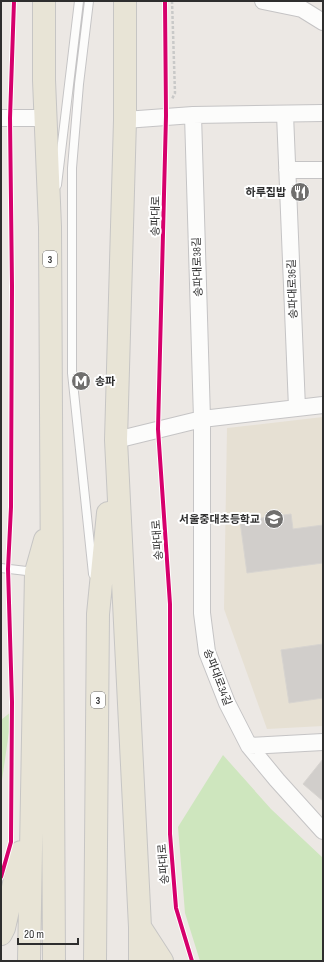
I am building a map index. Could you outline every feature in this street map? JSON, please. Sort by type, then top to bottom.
[{"type":"main road","name":"3","points":[[44,1],[44,80],[47,118],[50,227],[54,961]]},
{"type":"main road","name":"3","points":[[95,961],[98,614],[116,440],[125,120],[125,1]]},
{"type":"main road","points":[[116,440],[140,926],[140,961]]},
{"type":"main road","points":[[28,961],[36,572],[52,518]]},
{"type":"main road","points":[[1,934],[4,928],[31,810]]},
{"type":"main road","points":[[140,926],[162,961]]},
{"type":"street","points":[[264,1],[302,9],[323,22]]},
{"type":"street","points":[[125,120],[193,115],[323,113]]},
{"type":"street","name":"송파대로36길","points":[[285,114],[297,408]]},
{"type":"street","name":"송파대로38길","points":[[193,115],[202,419]]},
{"type":"street","points":[[1,118],[47,118]]},
{"type":"street","points":[[287,170],[323,170]]},
{"type":"street","points":[[116,440],[202,419],[323,405]]},
{"type":"street","name":"송파대로34길","points":[[202,419],[202,613],[207,652],[227,703],[249,746],[277,780],[323,831]]},
{"type":"street","points":[[249,746],[323,742]]},
{"type":"lane","points":[[50,227],[60,166],[79,1]]},
{"type":"lane","points":[[89,1],[79,84],[72,168],[72,373],[98,614]]},
{"type":"lane","points":[[1,568],[36,572]]},
{"type":"path","points":[[166,116],[175,92],[172,1]]},
{"type":"shaded area","name":"서울중대초등학교","points":[[323,417],[323,726],[267,729],[224,609],[227,428]]},
{"type":"green space","points":[[12,711],[1,787],[1,720]]},
{"type":"green space","points":[[223,755],[271,809],[323,858],[323,961],[200,961],[185,913],[178,827]]},
{"type":"building","points":[[291,514],[293,529],[323,525],[323,563],[247,573],[240,521]]},
{"type":"building","points":[[323,644],[323,698],[289,703],[281,650]]},
{"type":"building","points":[[323,759],[323,801],[303,784]]},
{"type":"cycle path","points":[[1,877],[11,842],[12,702],[8,569],[11,507],[12,286],[10,118],[14,1]]},
{"type":"cycle path","name":"송파대로","points":[[165,1],[166,116],[158,429],[170,604],[170,834],[176,908],[192,961]]},
{"type":"place","name":"하루집밥","points":[[300,192]]},
{"type":"place","name":"송파","points":[[81,381]]},
{"type":"place","name":"서울중대초등학교","points":[[274,519]]}]
